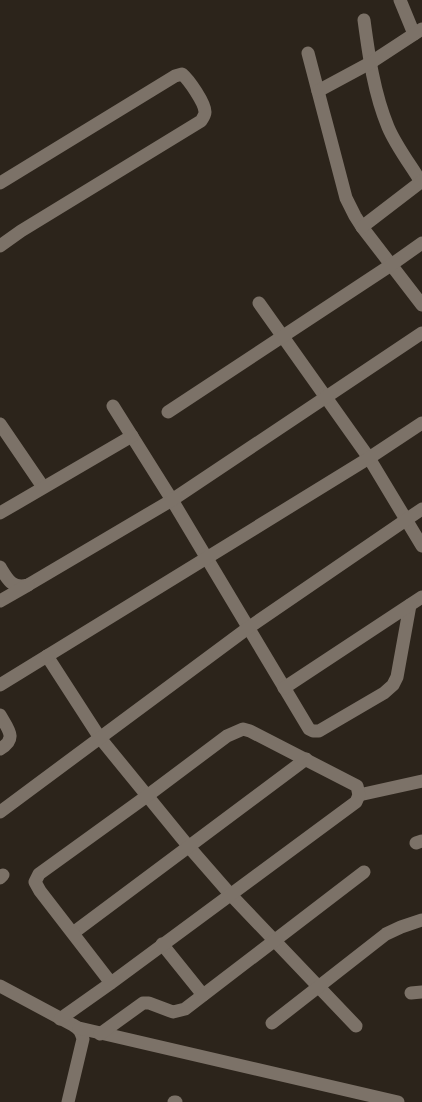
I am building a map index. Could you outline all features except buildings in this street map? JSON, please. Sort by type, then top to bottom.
[{"type":"street","points":[[318,91],[370,63],[418,32],[400,0]]},
{"type":"street","points":[[362,227],[422,182],[388,128],[375,90],[364,20]]},
{"type":"street","points":[[308,53],[346,198],[362,227],[422,305]]},
{"type":"street","points":[[0,183],[175,76],[182,74],[188,79],[204,107],[205,114],[201,121],[21,231],[0,246]]},
{"type":"street","points":[[168,412],[391,265],[422,242]]},
{"type":"street","points":[[259,303],[369,458],[422,546]]},
{"type":"street","points":[[0,601],[172,500],[422,333]]},
{"type":"street","points":[[113,406],[172,500],[309,729],[319,731],[384,693],[393,685],[398,677],[410,605]]},
{"type":"street","points":[[0,685],[369,458],[422,423]]},
{"type":"street","points":[[0,424],[43,487]]},
{"type":"street","points":[[0,513],[132,436]]},
{"type":"street","points":[[0,812],[248,628],[422,509]]},
{"type":"street","points":[[0,568],[13,585],[20,587],[28,585]]},
{"type":"street","points":[[284,688],[422,597]]},
{"type":"street","points":[[47,656],[100,738],[189,847],[230,894],[356,1026]]},
{"type":"street","points":[[0,715],[8,730],[10,741],[7,746],[0,750]]},
{"type":"street","points":[[60,1018],[111,983],[356,802],[359,795],[357,786],[250,731],[243,730],[227,736],[39,874],[35,882],[40,891],[111,983]]},
{"type":"street","points":[[73,933],[306,759]]},
{"type":"street","points":[[359,795],[422,781]]},
{"type":"street","points":[[100,1034],[143,1003],[149,1003],[173,1012],[185,1009],[364,872]]},
{"type":"street","points":[[272,1023],[319,988],[386,934],[422,920]]},
{"type":"street","points":[[162,944],[203,995]]},
{"type":"street","points":[[0,986],[79,1028],[368,1099],[398,1102]]},
{"type":"street","points":[[68,1102],[83,1039],[79,1028]]}]
